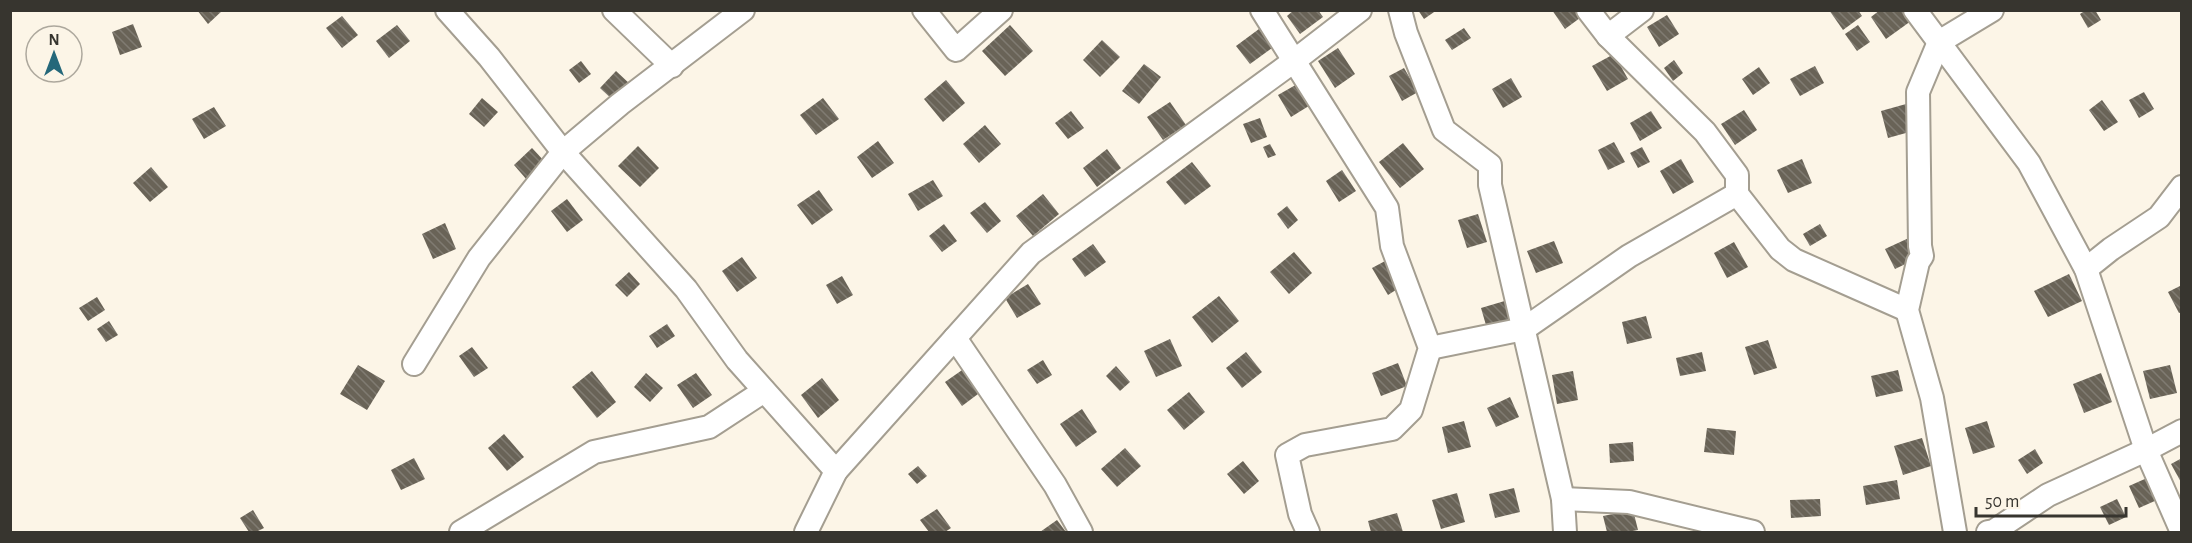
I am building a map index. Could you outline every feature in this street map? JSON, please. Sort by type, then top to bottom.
[{"type":"street","points":[[447,10],[489,57],[562,152],[686,289],[737,360],[836,471]]},
{"type":"street","points":[[614,10],[672,66]]},
{"type":"street","points":[[414,364],[479,258],[562,152],[620,104],[743,10]]},
{"type":"street","points":[[924,10],[956,50],[1001,10]]},
{"type":"street","points":[[1262,10],[1387,208],[1392,246],[1430,348],[1411,410],[1392,429],[1305,445],[1287,455],[1300,514],[1308,532]]},
{"type":"street","points":[[806,532],[836,471],[1031,253],[1294,61],[1360,10]]},
{"type":"street","points":[[1400,10],[1406,33],[1444,130],[1490,165],[1490,184],[1563,498],[1565,532]]},
{"type":"street","points":[[1588,10],[1608,36],[1705,132],[1737,175],[1737,194],[1780,249],[1794,260],[1907,310]]},
{"type":"street","points":[[1608,36],[1642,10]]},
{"type":"street","points":[[1915,10],[2029,163],[2086,269],[2146,450],[2181,532]]},
{"type":"street","points":[[1955,532],[1932,398],[1907,310],[1918,262],[1922,256],[1918,92],[1938,42],[1992,10]]},
{"type":"street","points":[[2086,269],[2159,217],[2181,187]]},
{"type":"street","points":[[1430,348],[1524,329],[1629,256],[1737,194]]},
{"type":"street","points":[[955,338],[1055,485],[1082,532]]},
{"type":"street","points":[[461,532],[594,452],[709,427],[764,391]]},
{"type":"street","points":[[1988,532],[1994,531],[2048,495],[2146,450],[2181,431]]},
{"type":"street","points":[[1563,498],[1629,502],[1753,532]]},
{"type":"building","points":[[197,10],[223,10],[208,24]]},
{"type":"building","points":[[1294,10],[1318,10],[1323,17],[1300,34],[1287,16]]},
{"type":"building","points":[[1418,10],[1437,10],[1424,19]]},
{"type":"building","points":[[1552,10],[1580,10],[1584,15],[1565,29]]},
{"type":"building","points":[[1829,10],[1858,10],[1862,16],[1843,30]]},
{"type":"building","points":[[1880,10],[1903,10],[1911,21],[1886,39],[1871,17]]},
{"type":"building","points":[[2086,10],[2095,10],[2101,20],[2088,28],[2080,14]]},
{"type":"building","points":[[1667,15],[1679,34],[1659,47],[1647,27]]},
{"type":"building","points":[[342,16],[358,35],[342,48],[326,28]]},
{"type":"building","points":[[133,24],[142,47],[120,55],[112,32]]},
{"type":"building","points":[[397,25],[410,41],[389,58],[376,41]]},
{"type":"building","points":[[1010,25],[1033,51],[1005,76],[982,51]]},
{"type":"building","points":[[1858,25],[1870,42],[1857,51],[1845,34]]},
{"type":"building","points":[[1464,28],[1471,38],[1452,50],[1445,40]]},
{"type":"building","points":[[1259,29],[1272,48],[1250,64],[1236,46]]},
{"type":"building","points":[[1102,40],[1120,57],[1100,77],[1083,60]]},
{"type":"building","points":[[1338,48],[1355,74],[1335,88],[1318,61]]},
{"type":"building","points":[[1614,54],[1628,79],[1607,91],[1592,66]]},
{"type":"building","points":[[1674,60],[1683,73],[1673,81],[1664,68]]},
{"type":"building","points":[[581,61],[591,74],[579,83],[569,70]]},
{"type":"building","points":[[1144,64],[1161,77],[1139,104],[1122,91]]},
{"type":"building","points":[[1815,66],[1824,83],[1800,96],[1790,79]]},
{"type":"building","points":[[1759,67],[1770,83],[1753,95],[1742,79]]},
{"type":"building","points":[[1404,68],[1418,92],[1402,101],[1389,76]]},
{"type":"building","points":[[616,71],[631,85],[615,102],[600,88]]},
{"type":"building","points":[[1511,78],[1522,97],[1503,108],[1492,89]]},
{"type":"building","points":[[946,80],[965,103],[943,122],[924,99]]},
{"type":"building","points":[[1299,83],[1312,104],[1291,117],[1278,95]]},
{"type":"building","points":[[2144,92],[2154,109],[2139,118],[2129,100]]},
{"type":"building","points":[[482,98],[498,112],[484,127],[469,114]]},
{"type":"building","points":[[823,98],[839,119],[816,135],[800,115]]},
{"type":"building","points":[[2102,100],[2118,122],[2104,131],[2089,110]]},
{"type":"building","points":[[1170,102],[1186,125],[1163,140],[1147,117]]},
{"type":"building","points":[[1906,104],[1913,131],[1888,138],[1881,111]]},
{"type":"building","points":[[214,107],[226,126],[204,139],[192,119]]},
{"type":"building","points":[[1744,110],[1757,130],[1735,145],[1721,124]]},
{"type":"building","points":[[1071,111],[1084,128],[1068,139],[1055,123]]},
{"type":"building","points":[[1651,111],[1662,128],[1640,141],[1630,123]]},
{"type":"building","points":[[1260,118],[1267,137],[1251,143],[1243,124]]},
{"type":"building","points":[[985,125],[1001,144],[979,163],[963,144]]},
{"type":"building","points":[[878,141],[894,163],[872,178],[857,157]]},
{"type":"building","points":[[1614,142],[1625,162],[1608,170],[1598,150]]},
{"type":"building","points":[[1403,143],[1424,169],[1400,188],[1379,162]]},
{"type":"building","points":[[1270,144],[1276,155],[1268,158],[1263,147]]},
{"type":"building","points":[[638,146],[659,168],[640,187],[618,166]]},
{"type":"building","points":[[1642,147],[1650,162],[1638,168],[1630,153]]},
{"type":"building","points":[[532,148],[546,163],[527,180],[514,165]]},
{"type":"building","points":[[1107,149],[1121,168],[1097,187],[1083,168]]},
{"type":"building","points":[[1681,159],[1694,182],[1673,194],[1660,171]]},
{"type":"building","points":[[1802,159],[1812,183],[1788,193],[1777,170]]},
{"type":"building","points":[[1192,162],[1211,186],[1185,205],[1166,182]]},
{"type":"building","points":[[151,167],[168,187],[150,202],[133,183]]},
{"type":"building","points":[[1342,170],[1356,191],[1339,202],[1326,181]]},
{"type":"building","points":[[933,180],[943,196],[918,211],[908,194]]},
{"type":"building","points":[[819,190],[833,210],[812,225],[797,205]]},
{"type":"building","points":[[1043,194],[1059,214],[1033,236],[1016,216]]},
{"type":"building","points":[[567,199],[583,220],[567,232],[551,211]]},
{"type":"building","points":[[985,202],[1001,221],[987,233],[970,213]]},
{"type":"building","points":[[1287,206],[1298,220],[1288,229],[1277,214]]},
{"type":"building","points":[[1478,214],[1487,242],[1467,248],[1458,220]]},
{"type":"building","points":[[445,223],[456,249],[433,259],[422,234]]},
{"type":"building","points":[[944,224],[957,241],[942,252],[929,236]]},
{"type":"building","points":[[1820,224],[1827,236],[1810,246],[1803,234]]},
{"type":"building","points":[[1911,237],[1920,257],[1895,269],[1885,249]]},
{"type":"building","points":[[1554,241],[1563,263],[1536,273],[1527,251]]},
{"type":"building","points":[[1734,242],[1748,267],[1727,278],[1714,253]]},
{"type":"building","points":[[1093,244],[1106,262],[1085,277],[1072,259]]},
{"type":"building","points":[[1294,252],[1312,273],[1289,294],[1270,272]]},
{"type":"building","points":[[742,257],[757,278],[737,292],[722,271]]},
{"type":"building","points":[[1387,260],[1402,286],[1388,295],[1372,268]]},
{"type":"building","points":[[629,272],[640,284],[627,297],[615,285]]},
{"type":"building","points":[[2069,274],[2082,301],[2048,317],[2034,291]]},
{"type":"building","points":[[842,276],[853,295],[837,304],[826,285]]},
{"type":"building","points":[[1028,284],[1041,304],[1017,318],[1005,298]]},
{"type":"building","points":[[2182,285],[2182,312],[2179,313],[2168,292]]},
{"type":"building","points":[[1219,296],[1239,321],[1212,343],[1192,317]]},
{"type":"building","points":[[97,297],[105,310],[88,321],[79,308]]},
{"type":"building","points":[[1508,300],[1515,325],[1488,332],[1481,308]]},
{"type":"building","points":[[1646,316],[1652,338],[1627,344],[1622,322]]},
{"type":"building","points":[[109,321],[118,335],[106,342],[97,329]]},
{"type":"building","points":[[667,324],[675,336],[657,348],[649,336]]},
{"type":"building","points":[[1170,339],[1182,366],[1156,377],[1144,351]]},
{"type":"building","points":[[1768,340],[1777,368],[1754,375],[1745,347]]},
{"type":"building","points":[[472,347],[488,368],[474,377],[459,356]]},
{"type":"building","points":[[1246,352],[1262,372],[1242,388],[1226,368]]},
{"type":"building","points":[[1702,352],[1706,371],[1680,376],[1676,358]]},
{"type":"building","points":[[1043,360],[1052,375],[1037,384],[1027,370]]},
{"type":"building","points":[[1398,363],[1407,386],[1381,396],[1372,373]]},
{"type":"building","points":[[358,365],[385,381],[367,410],[340,394]]},
{"type":"building","points":[[2170,365],[2177,393],[2150,399],[2143,371]]},
{"type":"building","points":[[1116,366],[1130,382],[1120,391],[1106,376]]},
{"type":"building","points":[[965,368],[982,391],[962,406],[945,382]]},
{"type":"building","points":[[1898,370],[1903,391],[1876,397],[1871,376]]},
{"type":"building","points":[[592,371],[616,402],[597,418],[572,387]]},
{"type":"building","points":[[1573,371],[1578,400],[1557,404],[1552,375]]},
{"type":"building","points":[[646,373],[663,388],[650,402],[634,387]]},
{"type":"building","points":[[696,373],[712,395],[693,408],[677,385]]},
{"type":"building","points":[[2101,373],[2112,402],[2084,413],[2073,384]]},
{"type":"building","points":[[822,378],[839,400],[818,418],[801,395]]},
{"type":"building","points":[[1189,392],[1205,412],[1184,430],[1167,410]]},
{"type":"building","points":[[1510,397],[1519,417],[1496,427],[1487,408]]},
{"type":"building","points":[[1082,409],[1097,432],[1076,447],[1060,424]]},
{"type":"building","points":[[1464,421],[1471,447],[1448,453],[1442,427]]},
{"type":"building","points":[[1987,421],[1995,447],[1973,454],[1965,428]]},
{"type":"building","points":[[1707,428],[1736,431],[1734,455],[1704,452]]},
{"type":"building","points":[[504,434],[524,457],[507,471],[488,448]]},
{"type":"building","points":[[1922,438],[1931,466],[1903,475],[1894,446]]},
{"type":"building","points":[[1633,442],[1634,461],[1610,463],[1609,444]]},
{"type":"building","points":[[1125,448],[1141,466],[1117,487],[1101,469]]},
{"type":"building","points":[[2035,449],[2043,463],[2027,474],[2018,460]]},
{"type":"building","points":[[414,458],[425,479],[401,490],[391,470]]},
{"type":"building","points":[[2182,458],[2182,484],[2171,464]]},
{"type":"building","points":[[1243,461],[1259,481],[1244,494],[1227,474]]},
{"type":"building","points":[[918,466],[927,476],[917,484],[908,474]]},
{"type":"building","points":[[2147,478],[2157,500],[2139,508],[2129,486]]},
{"type":"building","points":[[1897,480],[1900,499],[1866,505],[1863,486]]},
{"type":"building","points":[[1514,488],[1520,512],[1495,518],[1489,494]]},
{"type":"building","points":[[1457,493],[1465,522],[1441,529],[1432,500]]},
{"type":"building","points":[[1820,499],[1821,516],[1791,518],[1790,500]]},
{"type":"building","points":[[2117,499],[2126,517],[2109,525],[2100,507]]},
{"type":"building","points":[[937,509],[951,528],[945,532],[929,532],[920,520]]},
{"type":"building","points":[[253,510],[264,528],[256,532],[249,532],[240,518]]},
{"type":"building","points":[[1633,510],[1638,530],[1607,532],[1603,516]]},
{"type":"building","points":[[1397,513],[1403,532],[1371,532],[1368,521]]},
{"type":"building","points":[[1057,520],[1066,532],[1040,532]]}]
